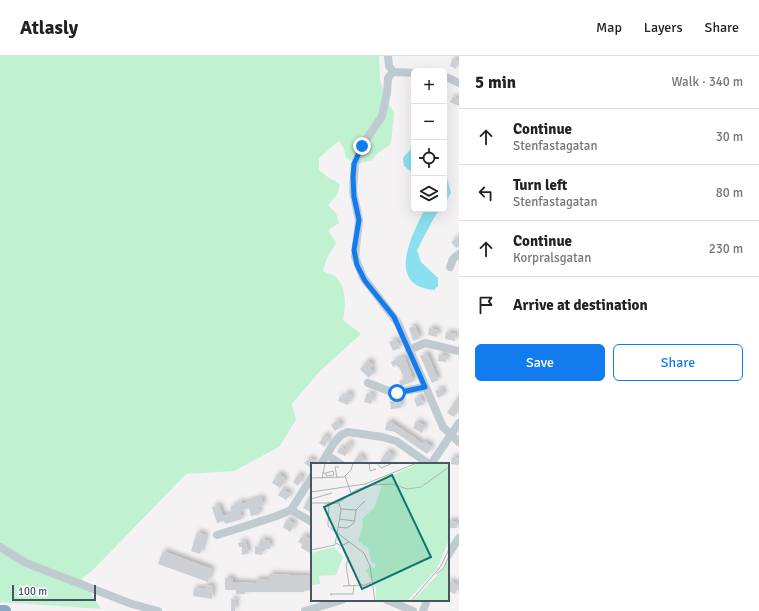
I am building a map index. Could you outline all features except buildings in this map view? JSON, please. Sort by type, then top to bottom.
[{"type":"highway","points":[[0,611],[5,611]]},
{"type":"street","points":[[388,56],[389,66],[393,72]]},
{"type":"street","points":[[393,72],[411,73]]},
{"type":"street","points":[[393,72],[388,78],[388,93],[382,116],[356,159],[353,184],[359,220],[354,250],[357,265],[365,281],[398,323],[443,427],[459,442]]},
{"type":"street","points":[[447,77],[459,83]]},
{"type":"street","points":[[450,267],[453,258],[459,254]]},
{"type":"street","points":[[409,350],[425,343],[459,351]]},
{"type":"street","points":[[368,383],[394,393],[425,387]]},
{"type":"street","points":[[431,463],[459,423]]},
{"type":"street","points":[[322,463],[341,435],[353,432],[396,441],[429,463]]},
{"type":"street","points":[[327,455],[339,463]]},
{"type":"street","points":[[217,535],[291,510],[311,479]]},
{"type":"street","points":[[291,510],[311,521]]},
{"type":"street","points":[[449,553],[459,538]]},
{"type":"street","points":[[0,547],[26,563],[137,605],[158,611]]},
{"type":"street","points":[[306,611],[339,601]]},
{"type":"street","points":[[389,601],[413,611]]},
{"type":"street","points":[[423,611],[427,601]]},
{"type":"green space","points":[[0,56],[379,56],[380,80],[387,101],[394,113],[391,144],[378,153],[372,160],[357,164],[346,158],[344,149],[339,141],[319,158],[319,170],[340,184],[337,195],[328,205],[336,213],[339,223],[328,230],[336,243],[327,258],[323,271],[335,276],[339,280],[345,297],[343,320],[361,334],[320,371],[292,404],[296,420],[279,447],[234,471],[186,474],[91,572],[82,578],[101,609],[0,602]]},
{"type":"water","points":[[411,149],[411,172],[404,166],[403,158]]},
{"type":"water","points":[[447,179],[451,192],[447,200]]},
{"type":"water","points":[[424,212],[438,212],[417,250],[421,262],[438,278],[438,286],[434,290],[419,286],[410,279],[406,269],[406,257],[414,232]]},
{"type":"route","points":[[362,146],[354,164],[353,177],[354,197],[359,220],[354,250],[357,265],[365,281],[398,323],[425,387],[418,390],[397,393]]}]
